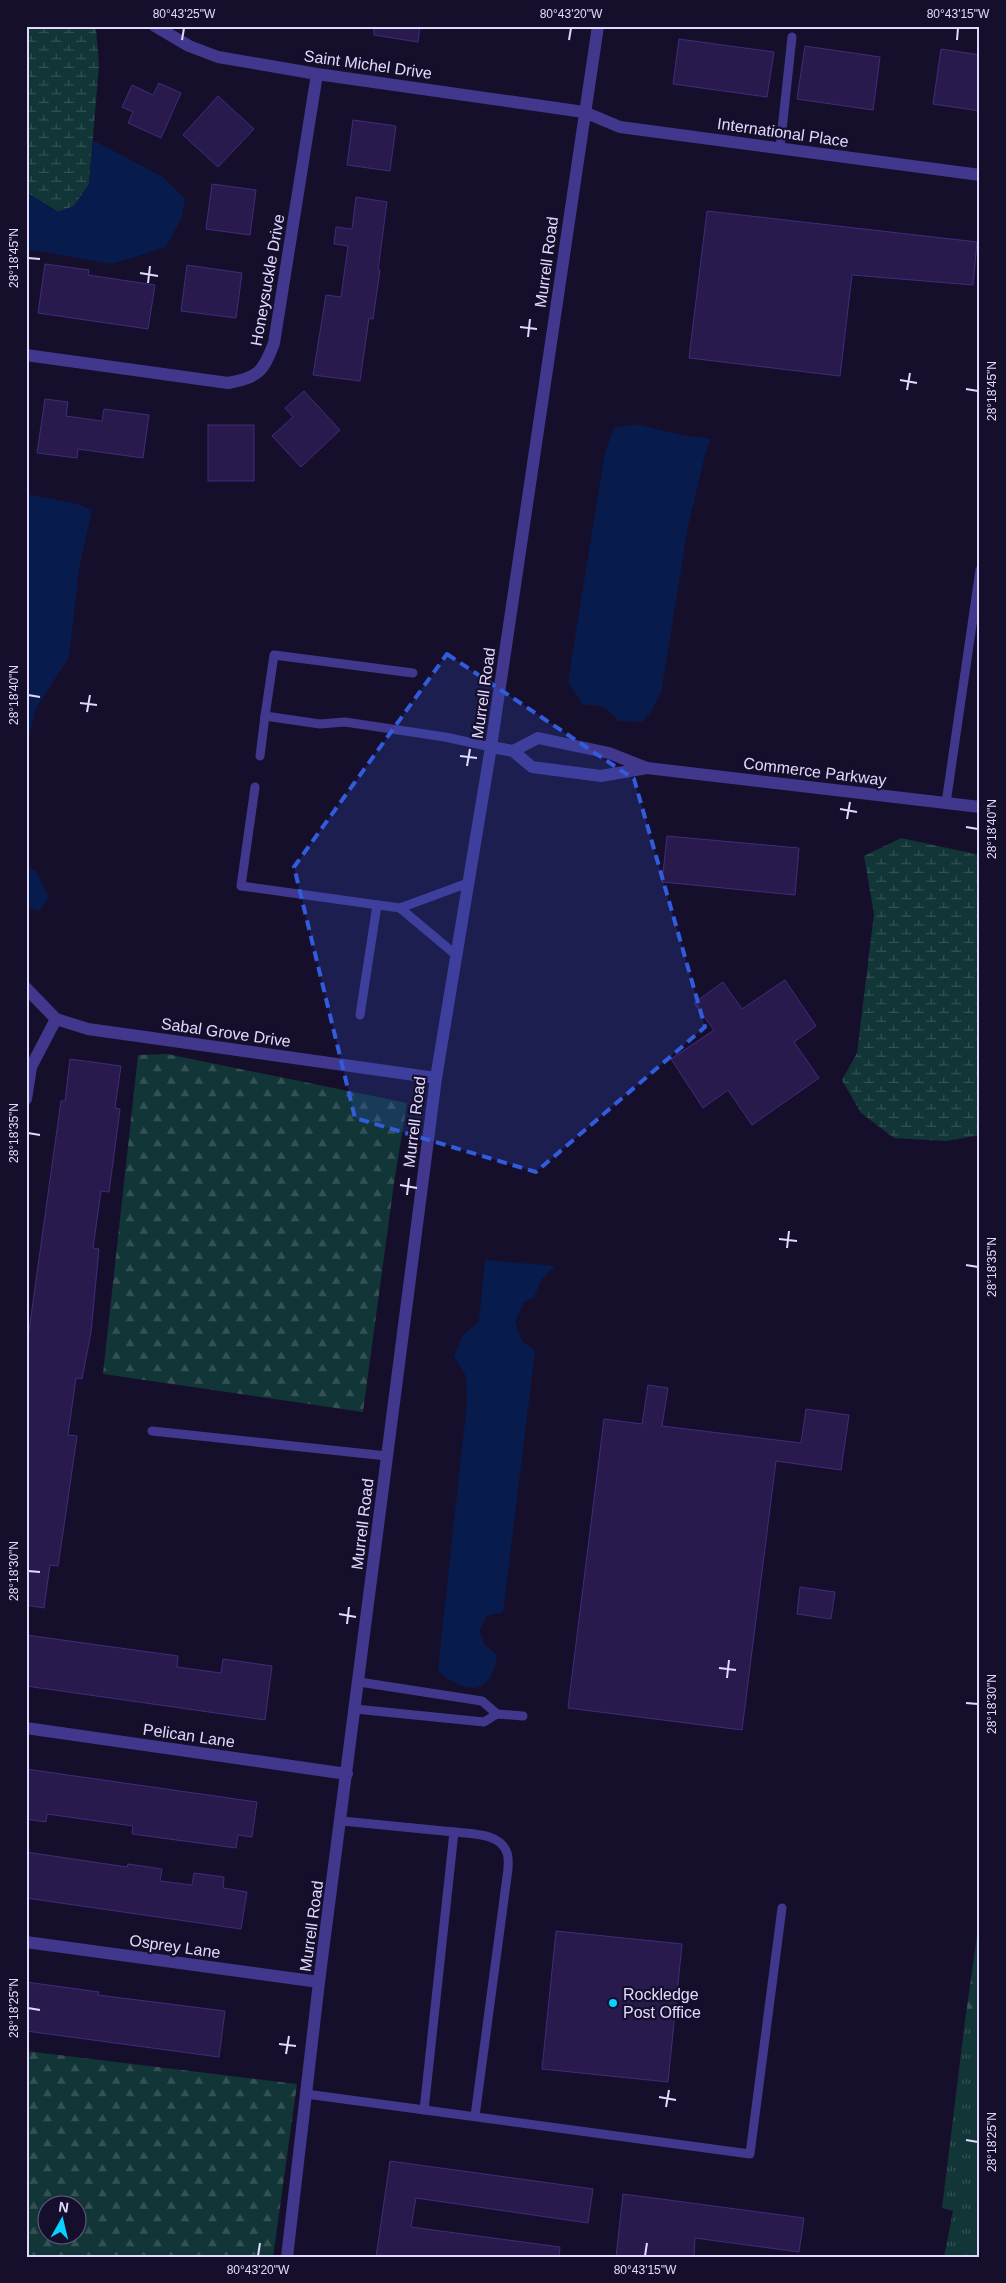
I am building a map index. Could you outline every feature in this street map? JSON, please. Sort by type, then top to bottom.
[{"type":"street","name":"Saint Michel Drive","points":[[154,26],[189,46],[218,57],[317,74],[584,112]]},
{"type":"street","name":"Murrell Road","points":[[287,2257],[319,1982],[342,1821],[436,1078],[491,747],[598,26]]},
{"type":"street","name":"Honeysuckle Drive","points":[[26,354],[228,383],[249,379],[266,366],[274,343],[317,74]]},
{"type":"street","name":"International Place","points":[[584,112],[620,127],[980,175]]},
{"type":"street","name":"Commerce Parkway","points":[[647,768],[601,776],[532,768],[513,751],[538,738],[610,753],[647,768],[980,807]]},
{"type":"street","points":[[491,747],[513,751]]},
{"type":"street","name":"Sabal Grove Drive","points":[[26,988],[56,1019],[88,1029],[436,1078]]},
{"type":"street","points":[[26,1099],[31,1067],[56,1019]]},
{"type":"street","name":"Pelican Lane","points":[[26,1728],[348,1774]]},
{"type":"street","name":"Osprey Lane","points":[[26,1942],[319,1982]]},
{"type":"lane","points":[[780,148],[792,38]]},
{"type":"lane","points":[[946,803],[980,570]]},
{"type":"lane","points":[[260,756],[274,655],[413,673]]},
{"type":"lane","points":[[265,716],[320,724],[345,722],[446,737],[491,747]]},
{"type":"lane","points":[[255,787],[241,886],[400,908],[468,883]]},
{"type":"lane","points":[[360,1015],[377,905]]},
{"type":"lane","points":[[400,908],[456,955]]},
{"type":"lane","points":[[152,1431],[387,1456]]},
{"type":"lane","points":[[359,1682],[482,1700],[497,1714]]},
{"type":"lane","points":[[355,1709],[484,1722],[497,1714],[523,1716]]},
{"type":"lane","points":[[342,1821],[485,1836],[500,1842],[507,1852],[508,1869],[475,2116]]},
{"type":"lane","points":[[424,2110],[454,1832]]},
{"type":"lane","points":[[306,2094],[750,2154],[782,1908]]},
{"type":"highlighted area","points":[[447,654],[634,779],[705,1027],[536,1172],[355,1118],[294,867]]},
{"type":"green space","points":[[26,26],[95,26],[96,29],[99,65],[89,184],[74,206],[58,212],[26,192]]},
{"type":"green space","points":[[901,838],[980,855],[980,1135],[946,1141],[894,1138],[861,1113],[842,1080],[857,1053],[874,914],[864,856]]},
{"type":"green space","points":[[167,1054],[407,1103],[394,1183],[363,1412],[103,1374],[138,1055]]},
{"type":"green space","points":[[980,1915],[980,2023],[965,2021]]},
{"type":"green space","points":[[965,2021],[980,2023],[980,2257],[944,2257],[953,2211],[942,2208]]},
{"type":"green space","points":[[26,2051],[297,2084],[273,2257],[26,2257]]},
{"type":"water","points":[[93,140],[163,177],[185,199],[182,217],[166,247],[112,264],[26,249],[26,192],[58,212],[74,206],[89,184]]},
{"type":"water","points":[[635,424],[681,435],[711,439],[705,455],[688,526],[661,693],[650,713],[641,722],[619,721],[604,707],[583,704],[568,682],[605,452],[614,428]]},
{"type":"water","points":[[26,494],[78,504],[92,510],[79,569],[69,657],[36,708],[26,749]]},
{"type":"water","points":[[26,866],[35,870],[49,897],[39,911],[26,907]]},
{"type":"water","points":[[485,1260],[555,1266],[541,1280],[534,1297],[524,1302],[515,1322],[522,1341],[535,1351],[503,1612],[487,1616],[479,1630],[485,1645],[497,1655],[490,1678],[480,1687],[473,1688],[465,1687],[451,1680],[438,1669],[467,1403],[466,1376],[454,1356],[463,1335],[479,1321]]},
{"type":"building","points":[[374,26],[420,26],[418,42],[374,35]]},
{"type":"building","points":[[679,39],[774,52],[767,97],[673,84]]},
{"type":"building","points":[[805,46],[880,57],[873,110],[797,99]]},
{"type":"building","points":[[941,49],[980,55],[980,111],[933,104]]},
{"type":"building","points":[[159,83],[181,93],[161,138],[128,123],[133,112],[122,107],[132,85],[153,95]]},
{"type":"building","points":[[218,96],[254,129],[218,167],[183,135]]},
{"type":"building","points":[[353,120],[396,126],[390,171],[347,165]]},
{"type":"building","points":[[212,184],[256,190],[250,235],[206,229]]},
{"type":"building","points":[[356,197],[387,202],[373,319],[369,318],[360,381],[313,375],[326,295],[341,297],[348,246],[334,244],[336,227],[352,229]]},
{"type":"building","points":[[707,211],[977,242],[973,285],[852,275],[840,376],[689,358]]},
{"type":"building","points":[[45,264],[89,270],[88,275],[155,285],[148,329],[38,313]]},
{"type":"building","points":[[187,265],[242,273],[236,318],[181,311]]},
{"type":"building","points":[[304,391],[340,430],[301,467],[272,436],[293,417],[285,408]]},
{"type":"building","points":[[45,399],[68,402],[66,416],[102,421],[104,409],[149,415],[143,458],[78,449],[77,458],[37,453]]},
{"type":"building","points":[[208,425],[254,425],[254,481],[208,481]]},
{"type":"building","points":[[667,836],[799,848],[795,895],[662,882]]},
{"type":"building","points":[[785,980],[816,1026],[794,1042],[819,1078],[752,1125],[728,1090],[703,1108],[671,1059],[714,1030],[694,1003],[723,982],[742,1009]]},
{"type":"building","points":[[70,1059],[121,1066],[115,1108],[120,1109],[109,1192],[101,1191],[93,1248],[99,1249],[91,1332],[82,1379],[76,1378],[68,1435],[77,1436],[58,1566],[50,1565],[44,1608],[26,1605],[26,1352],[61,1101],[65,1101]]},
{"type":"building","points":[[648,1385],[668,1388],[662,1426],[801,1443],[806,1409],[849,1415],[841,1470],[776,1461],[742,1730],[568,1708],[604,1419],[642,1424]]},
{"type":"building","points":[[800,1587],[835,1592],[831,1619],[797,1614]]},
{"type":"building","points":[[26,1635],[178,1656],[177,1667],[221,1673],[223,1659],[272,1666],[265,1720],[26,1686]]},
{"type":"building","points":[[26,1769],[257,1802],[252,1837],[238,1835],[236,1848],[132,1834],[133,1826],[47,1814],[46,1822],[26,1819]]},
{"type":"building","points":[[26,1852],[127,1867],[128,1864],[162,1869],[160,1881],[192,1885],[194,1873],[224,1877],[223,1888],[247,1892],[241,1929],[26,1898]]},
{"type":"building","points":[[556,1931],[682,1944],[668,2082],[542,2069]]},
{"type":"building","points":[[26,1982],[99,1992],[98,1995],[225,2011],[219,2057],[26,2031]]},
{"type":"building","points":[[390,2161],[593,2189],[588,2223],[416,2198],[411,2227],[560,2247],[559,2257],[376,2257]]},
{"type":"building","points":[[623,2194],[804,2218],[799,2252],[695,2238],[694,2257],[616,2257]]},
{"type":"place","name":"Rockledge Post Office","points":[[613,2003]]}]
